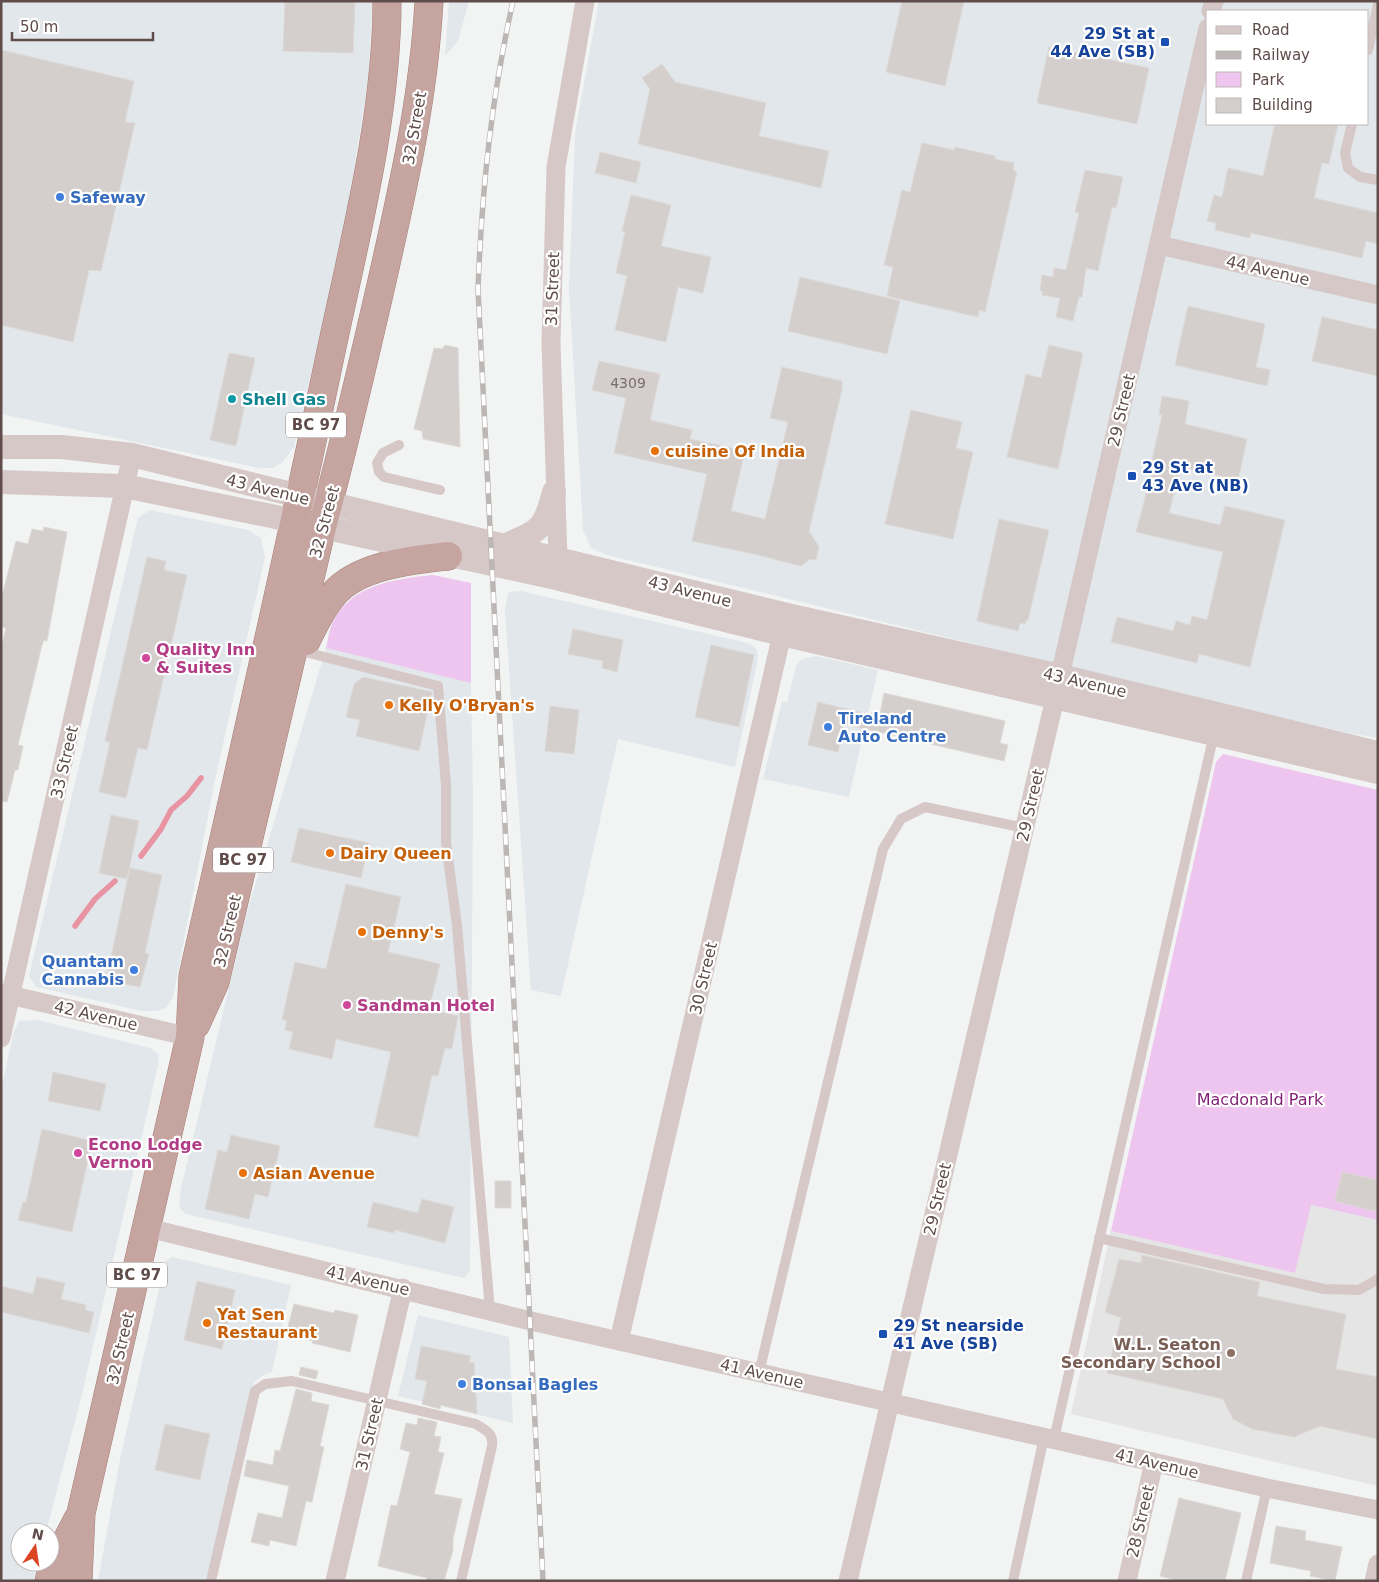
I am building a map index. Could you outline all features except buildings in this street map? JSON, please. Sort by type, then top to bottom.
[{"type":"highway","name":"32 Street","points":[[78,1581],[81,1513],[148,1228],[190,1037],[193,976],[298,509],[364,192],[381,92],[387,1]]},
{"type":"highway","name":"32 Street","points":[[190,1037],[215,982],[405,180],[426,51],[429,1]]},
{"type":"highway","points":[[286,681],[321,610],[335,593],[352,580],[381,567],[410,560],[448,556]]},
{"type":"highway","name":"32 Street","points":[[49,1581],[52,1569],[81,1513]]},
{"type":"street","name":"31 Street","points":[[557,568],[551,343],[556,167],[585,1]]},
{"type":"street","name":"29 Street","points":[[848,1581],[1206,37]]},
{"type":"street","name":"44 Avenue","points":[[1159,245],[1378,295]]},
{"type":"street","name":"43 Avenue","points":[[1,447],[62,447],[132,455],[448,556],[557,568],[784,624],[1057,686],[1378,752]]},
{"type":"street","name":"33 Street","points":[[1,1038],[6,994],[117,527],[124,486],[132,455]]},
{"type":"street","name":"43 Avenue","points":[[1,482],[124,486],[298,509]]},
{"type":"street","points":[[504,546],[537,530],[547,518],[554,492]]},
{"type":"street","name":"43 Avenue","points":[[325,516],[504,546],[557,568]]},
{"type":"street","name":"30 Street","points":[[619,1341],[784,624]]},
{"type":"street","name":"43 Avenue","points":[[1057,686],[1214,733],[1378,772]]},
{"type":"street","name":"42 Avenue","points":[[6,994],[190,1037]]},
{"type":"street","name":"41 Avenue","points":[[148,1228],[619,1341],[1267,1488],[1378,1510]]},
{"type":"street","name":"31 Street","points":[[335,1581],[403,1288]]},
{"type":"street","name":"28 Street","points":[[1127,1581],[1154,1462]]},
{"type":"street","points":[[1374,1581],[1378,1564]]},
{"type":"lane","points":[[1369,45],[1378,4]]},
{"type":"lane","points":[[1352,125],[1345,153],[1348,168],[1360,176],[1378,180]]},
{"type":"lane","points":[[399,445],[384,453],[376,463],[379,472],[384,477],[440,490]]},
{"type":"lane","points":[[301,651],[438,686],[446,785],[446,843],[456,926],[490,1310]]},
{"type":"lane","points":[[1013,1581],[1099,1238],[1214,733]]},
{"type":"lane","points":[[759,1373],[883,849],[901,819],[925,807],[1024,828]]},
{"type":"lane","points":[[1099,1238],[1324,1289],[1360,1290],[1378,1279]]},
{"type":"lane","points":[[212,1581],[255,1391],[265,1384],[292,1381],[476,1424],[490,1433],[494,1439],[461,1581]]},
{"type":"lane","points":[[1246,1581],[1267,1488]]},
{"type":"shaded area","points":[[1,1],[372,1],[369,73],[345,228],[294,447],[282,463],[272,468],[259,468],[1,414]]},
{"type":"shaded area","points":[[449,1],[469,1],[458,41],[445,56]]},
{"type":"shaded area","points":[[599,1],[1378,1],[1378,738],[1348,733],[1110,677],[607,555],[591,548],[583,530],[569,288],[575,133]]},
{"type":"shaded area","points":[[150,510],[248,530],[261,538],[265,557],[215,780],[173,997],[166,1008],[157,1011],[142,1011],[36,987],[29,976],[138,518]]},
{"type":"shaded area","points":[[521,591],[748,643],[757,649],[758,659],[735,767],[618,739],[561,996],[531,990],[505,611],[508,592]]},
{"type":"shaded area","points":[[326,648],[471,683],[473,797],[470,1271],[464,1278],[186,1214],[179,1207],[181,1188],[247,912]]},
{"type":"shaded area","points":[[816,656],[878,670],[849,797],[763,779],[782,701],[787,702],[796,666],[802,659]]},
{"type":"shaded area","points":[[37,1020],[151,1048],[159,1055],[82,1394],[49,1522],[10,1522],[10,1572],[35,1572],[33,1581],[1,1581],[1,1089],[14,1031],[19,1021]]},
{"type":"shaded area","name":"W.L. Seaton Secondary School","points":[[1310,1205],[1378,1220],[1378,1486],[1071,1414],[1111,1231],[1295,1273]]},
{"type":"shaded area","points":[[172,1257],[291,1285],[272,1372],[254,1382],[207,1581],[98,1581],[121,1454],[163,1272],[166,1261]]},
{"type":"shaded area","points":[[418,1315],[509,1337],[513,1423],[398,1396]]},
{"type":"green space","points":[[433,575],[471,583],[471,683],[326,648],[333,622],[341,609],[351,599],[363,591],[376,586],[404,579]]},
{"type":"green space","name":"Macdonald Park","points":[[1223,754],[1378,790],[1378,1220],[1311,1205],[1295,1273],[1111,1231],[1216,762]]},
{"type":"waterway","points":[[141,856],[161,829],[171,810],[187,796],[201,778]]},
{"type":"waterway","points":[[75,926],[95,899],[115,881]]},
{"type":"railway","points":[[513,1],[493,109],[482,215],[478,289],[543,1581]]},
{"type":"place","name":"29 St at 44 Ave (SB)","points":[[1165,42]]},
{"type":"place","name":"Safeway","points":[[60,197]]},
{"type":"place","name":"Shell Gas","points":[[232,399]]},
{"type":"place","name":"cuisine Of India","points":[[655,451]]},
{"type":"place","name":"29 St at 43 Ave (NB)","points":[[1132,476]]},
{"type":"place","name":"Quality Inn & Suites","points":[[146,658]]},
{"type":"place","name":"Kelly O'Bryan's","points":[[389,705]]},
{"type":"place","name":"Tireland Auto Centre","points":[[828,727]]},
{"type":"place","name":"Dairy Queen","points":[[330,853]]},
{"type":"place","name":"Denny's","points":[[362,932]]},
{"type":"place","name":"Quantam Cannabis","points":[[134,970]]},
{"type":"place","name":"Sandman Hotel","points":[[347,1005]]},
{"type":"place","name":"Econo Lodge Vernon","points":[[78,1153]]},
{"type":"place","name":"Asian Avenue","points":[[243,1173]]},
{"type":"place","name":"Yat Sen Restaurant","points":[[207,1323]]},
{"type":"place","name":"29 St nearside 41 Ave (SB)","points":[[883,1334]]},
{"type":"place","name":"W.L. Seaton Secondary School","points":[[1231,1353]]},
{"type":"place","name":"Bonsai Bagles","points":[[462,1384]]}]
